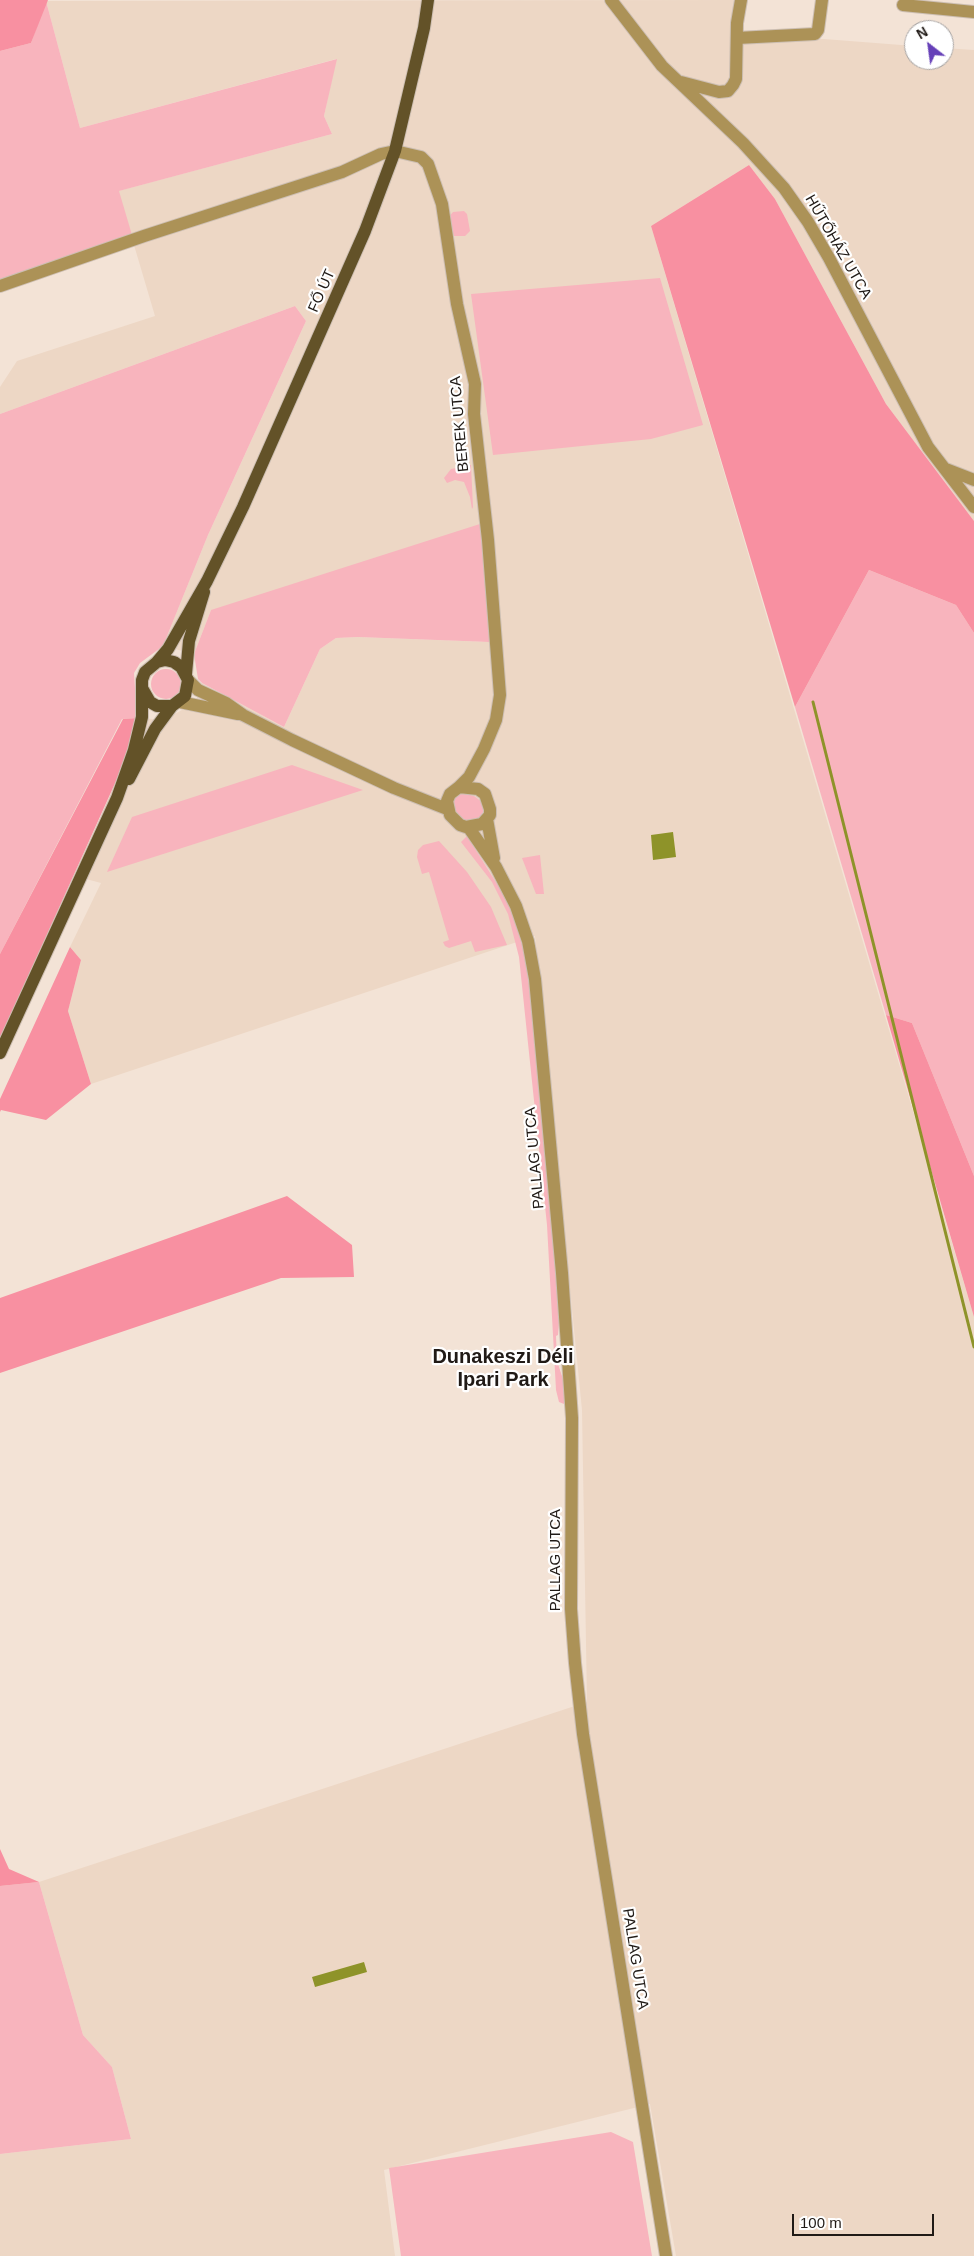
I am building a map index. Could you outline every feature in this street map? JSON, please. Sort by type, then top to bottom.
[{"type":"main road","name":"FŐ ÚT","points":[[156,662],[168,648],[206,581],[243,507],[342,287],[372,214],[395,151],[424,28],[428,0]]},
{"type":"main road","name":"FŐ ÚT","points":[[187,677],[189,641],[206,581]]},
{"type":"main road","points":[[0,1053],[117,798],[134,750],[142,717],[144,672],[156,662],[165,660],[174,662],[181,667],[187,677],[185,696],[156,729],[135,770],[117,798]]},
{"type":"main road","points":[[142,688],[145,696],[157,706],[176,704]]},
{"type":"street","name":"HŰTŐHÁZ UTCA","points":[[611,0],[662,66],[743,142],[784,188],[808,222],[829,258],[928,447],[974,507]]},
{"type":"street","points":[[677,81],[719,92],[728,91],[736,79],[737,38],[741,0]]},
{"type":"street","points":[[737,38],[815,34],[818,30],[822,0]]},
{"type":"street","points":[[903,5],[974,12]]},
{"type":"street","points":[[710,112],[719,92]]},
{"type":"street","points":[[0,286],[144,236],[342,172],[381,154],[395,151]]},
{"type":"street","name":"BEREK UTCA","points":[[395,151],[421,157],[428,164],[442,204],[458,307],[475,384],[474,414],[488,540],[500,695],[496,720],[484,749],[469,778],[455,791]]},
{"type":"street","points":[[944,468],[974,480]]},
{"type":"street","points":[[187,677],[198,690],[226,703],[243,715],[346,767],[394,788],[447,809],[454,821],[460,825],[469,828],[482,824],[487,819],[490,809],[485,794],[478,789],[433,795],[394,788]]},
{"type":"street","points":[[176,704],[243,715]]},
{"type":"street","name":"BEREK UTCA","points":[[484,749],[480,778],[485,794]]},
{"type":"street","points":[[447,809],[455,791]]},
{"type":"street","name":"PALLAG UTCA","points":[[487,819],[488,835],[496,867]]},
{"type":"street","name":"PALLAG UTCA","points":[[469,828],[496,867],[516,906],[528,941],[535,979],[562,1273],[572,1418],[571,1609],[582,1734],[666,2256]]},
{"type":"shaded area","points":[[0,0],[48,0],[31,43],[0,51]]},
{"type":"shaded area","points":[[736,0],[734,19],[746,38],[824,39],[904,45],[904,70],[954,70],[954,49],[974,50],[974,521],[886,404],[775,199],[749,165],[651,226],[974,1317],[974,2256],[676,2256],[650,2104],[384,2170],[395,2256],[0,2256],[0,2154],[131,2139],[112,2067],[83,2035],[39,1882],[587,1702],[582,1410],[535,936],[91,1084],[68,1011],[81,960],[70,947],[101,883],[75,876],[116,781],[137,718],[168,720],[171,716],[182,710],[193,709],[202,683],[284,727],[320,649],[336,638],[358,637],[489,642],[211,610],[194,654],[163,646],[208,535],[306,321],[295,306],[0,414],[0,387],[17,361],[155,316],[118,191],[332,134],[324,116],[336,59],[80,128],[46,1]]},
{"type":"shaded area","points":[[46,1],[80,128],[337,59],[324,116],[332,134],[119,191],[132,235],[0,280],[0,51],[31,43]]},
{"type":"shaded area","points":[[749,165],[775,199],[886,404],[974,521],[974,633],[956,605],[869,570],[795,707],[651,226]]},
{"type":"shaded area","points":[[464,211],[467,214],[470,231],[465,236],[454,236],[448,218],[453,212]]},
{"type":"shaded area","points":[[660,278],[703,425],[651,439],[493,455],[471,294]]},
{"type":"shaded area","points":[[295,306],[306,321],[208,535],[163,646],[140,663],[134,673],[137,718],[122,719],[0,954],[0,414]]},
{"type":"shaded area","points":[[471,465],[472,509],[464,482],[455,480],[447,483],[444,478],[451,469]]},
{"type":"shaded area","points":[[483,523],[490,642],[358,637],[336,638],[320,649],[284,727],[202,683],[198,679],[194,654],[211,610]]},
{"type":"shaded area","points":[[869,570],[956,605],[974,633],[974,1176],[912,1023],[886,1015],[795,707]]},
{"type":"shaded area","points":[[166,669],[177,673],[181,684],[177,695],[166,699],[155,695],[151,684],[155,673]]},
{"type":"shaded area","points":[[137,718],[129,749],[116,781],[0,1039],[0,954],[123,719]]},
{"type":"shaded area","points":[[292,765],[363,790],[107,872],[132,817]]},
{"type":"shaded area","points":[[461,793],[474,796],[482,802],[484,810],[480,818],[466,821],[452,809],[454,798]]},
{"type":"shaded area","points":[[673,832],[676,857],[653,860],[651,835]]},
{"type":"shaded area","points":[[467,836],[507,900],[524,952],[533,1009],[560,1311],[558,1335],[556,1336],[557,1361],[565,1385],[564,1404],[559,1402],[556,1390],[547,1225],[519,957],[508,914],[492,882],[461,842]]},
{"type":"shaded area","points":[[439,841],[467,872],[491,907],[507,945],[475,952],[471,941],[449,948],[445,946],[443,942],[449,940],[429,872],[422,874],[417,857],[418,850],[423,845]]},
{"type":"shaded area","points":[[540,855],[544,894],[536,894],[522,858]]},
{"type":"shaded area","points":[[70,947],[81,960],[68,1011],[91,1084],[46,1120],[1,1110],[0,1112],[0,1099]]},
{"type":"shaded area","points":[[886,1015],[912,1023],[974,1176],[974,1317]]},
{"type":"shaded area","points":[[287,1196],[352,1245],[354,1277],[281,1278],[0,1373],[0,1298]]},
{"type":"shaded area","points":[[0,1849],[9,1869],[39,1882],[0,1886]]},
{"type":"shaded area","points":[[39,1882],[83,2035],[112,2067],[131,2139],[0,2154],[0,1886]]},
{"type":"shaded area","points":[[364,1962],[367,1972],[315,1987],[312,1977]]},
{"type":"shaded area","points":[[611,2132],[633,2142],[652,2256],[401,2256],[389,2168]]},
{"type":"waterway","points":[[813,702],[974,1347]]},
{"type":"district","name":"Dunakeszi Déli Ipari Park","points":[[503,1368]]}]
